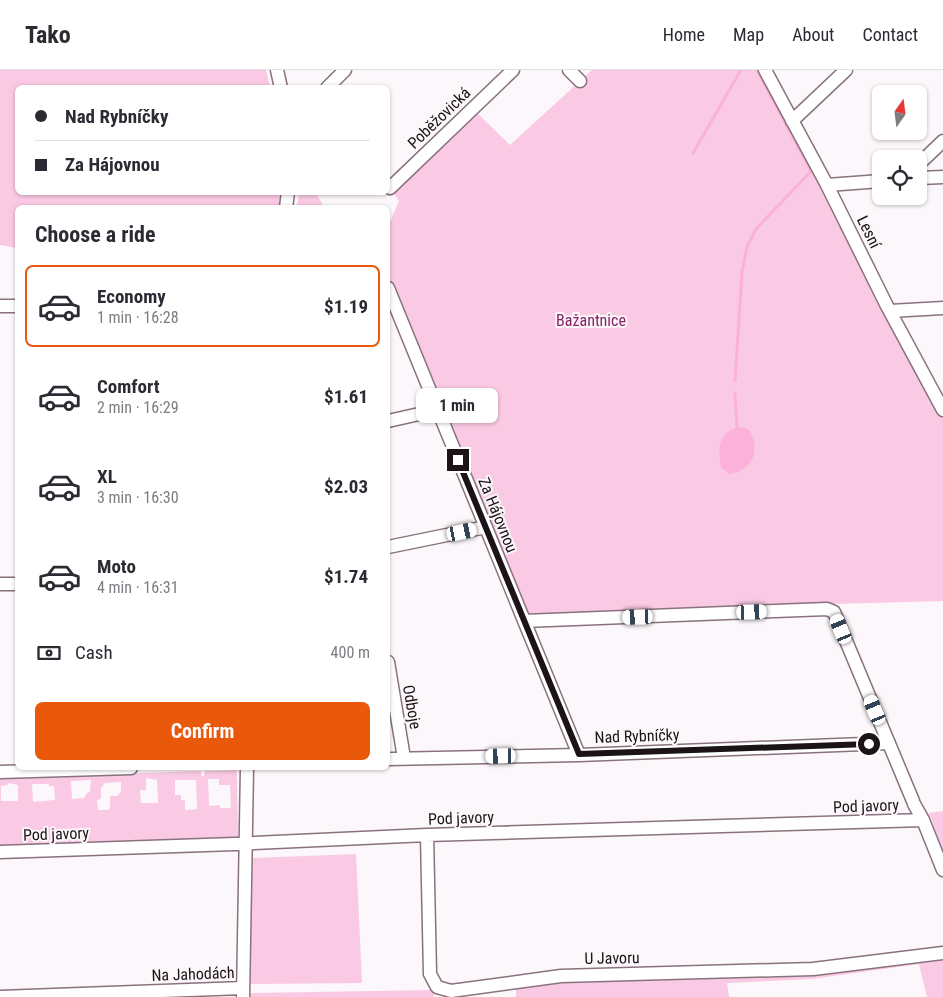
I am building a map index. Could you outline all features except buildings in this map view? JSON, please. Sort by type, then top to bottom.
[{"type":"street","points":[[277,70],[280,85]]},
{"type":"street","points":[[331,85],[345,70]]},
{"type":"street","name":"Poběžovická","points":[[390,188],[513,70]]},
{"type":"street","points":[[569,70],[580,82]]},
{"type":"street","name":"Lesní","points":[[765,70],[943,410]]},
{"type":"street","points":[[792,121],[846,70]]},
{"type":"street","points":[[927,156],[943,141]]},
{"type":"street","points":[[927,178],[943,177]]},
{"type":"street","points":[[827,186],[872,182]]},
{"type":"street","name":"Za Hájovnou","points":[[390,293],[579,754]]},
{"type":"street","points":[[0,306],[15,306]]},
{"type":"street","points":[[890,311],[943,308]]},
{"type":"street","points":[[390,421],[437,410]]},
{"type":"street","points":[[390,547],[486,527]]},
{"type":"street","points":[[0,584],[15,584]]},
{"type":"street","points":[[524,621],[827,609],[834,612],[913,803],[923,820],[943,870]]},
{"type":"street","name":"Odboje","points":[[390,674],[404,758]]},
{"type":"street","name":"Nad Rybníčky","points":[[390,759],[888,743]]},
{"type":"street","points":[[0,772],[47,770]]},
{"type":"street","name":"Na Jahodách","points":[[0,997],[243,993],[247,770]]},
{"type":"street","name":"Pod javory","points":[[0,852],[246,844],[427,835],[923,820]]},
{"type":"street","name":"U Javoru","points":[[427,835],[430,974],[437,988],[451,991],[470,990],[560,976],[813,969],[943,953]]},
{"type":"green space","points":[[0,70],[266,70],[270,85],[15,85],[15,195],[282,195],[281,205],[15,205],[15,248],[0,245]]},
{"type":"green space","name":"Bažantnice","points":[[592,70],[765,70],[943,416],[943,601],[833,604],[827,609],[524,621],[390,293],[390,222],[399,201],[390,188],[472,108],[510,145]]},
{"type":"green space","points":[[299,195],[317,195],[323,205],[297,205]]},
{"type":"green space","points":[[237,770],[238,838],[0,846],[0,778],[201,771],[201,776],[204,776],[205,771]],"holes":[[[146,778],[157,780],[158,803],[141,803],[140,790],[146,790]],[[208,779],[219,779],[219,785],[230,785],[231,808],[220,808],[220,805],[209,806]],[[91,780],[90,792],[84,798],[72,799],[71,781]],[[175,780],[196,780],[197,809],[185,810],[185,800],[181,800],[181,795],[175,795]],[[121,782],[121,792],[117,796],[110,796],[110,808],[108,810],[98,810],[97,800],[101,799],[101,788],[105,783]],[[8,783],[18,785],[18,801],[1,801],[1,786],[8,785]],[[32,784],[49,784],[49,786],[54,786],[55,800],[33,802]]]},
{"type":"green space","points":[[943,811],[943,851],[929,813]]},
{"type":"green space","points":[[356,854],[362,983],[249,984],[251,858]]},
{"type":"green space","points":[[943,959],[943,997],[927,997],[919,964],[812,979],[727,983],[729,997],[516,997],[516,989],[565,983],[814,976]]},
{"type":"green space","points":[[433,990],[434,997],[250,997],[250,993]]},
{"type":"shaded area","points":[[741,427],[748,429],[752,436],[754,444],[753,458],[744,468],[729,474],[721,467],[719,453],[721,441],[727,433]]},
{"type":"waterway","points":[[693,153],[741,70]]},
{"type":"waterway","points":[[757,70],[811,171]]},
{"type":"waterway","points":[[735,381],[742,272],[747,247],[756,229],[814,168]]},
{"type":"waterway","points":[[735,393],[737,428]]},
{"type":"route","points":[[458,460],[579,754],[869,744]]}]
